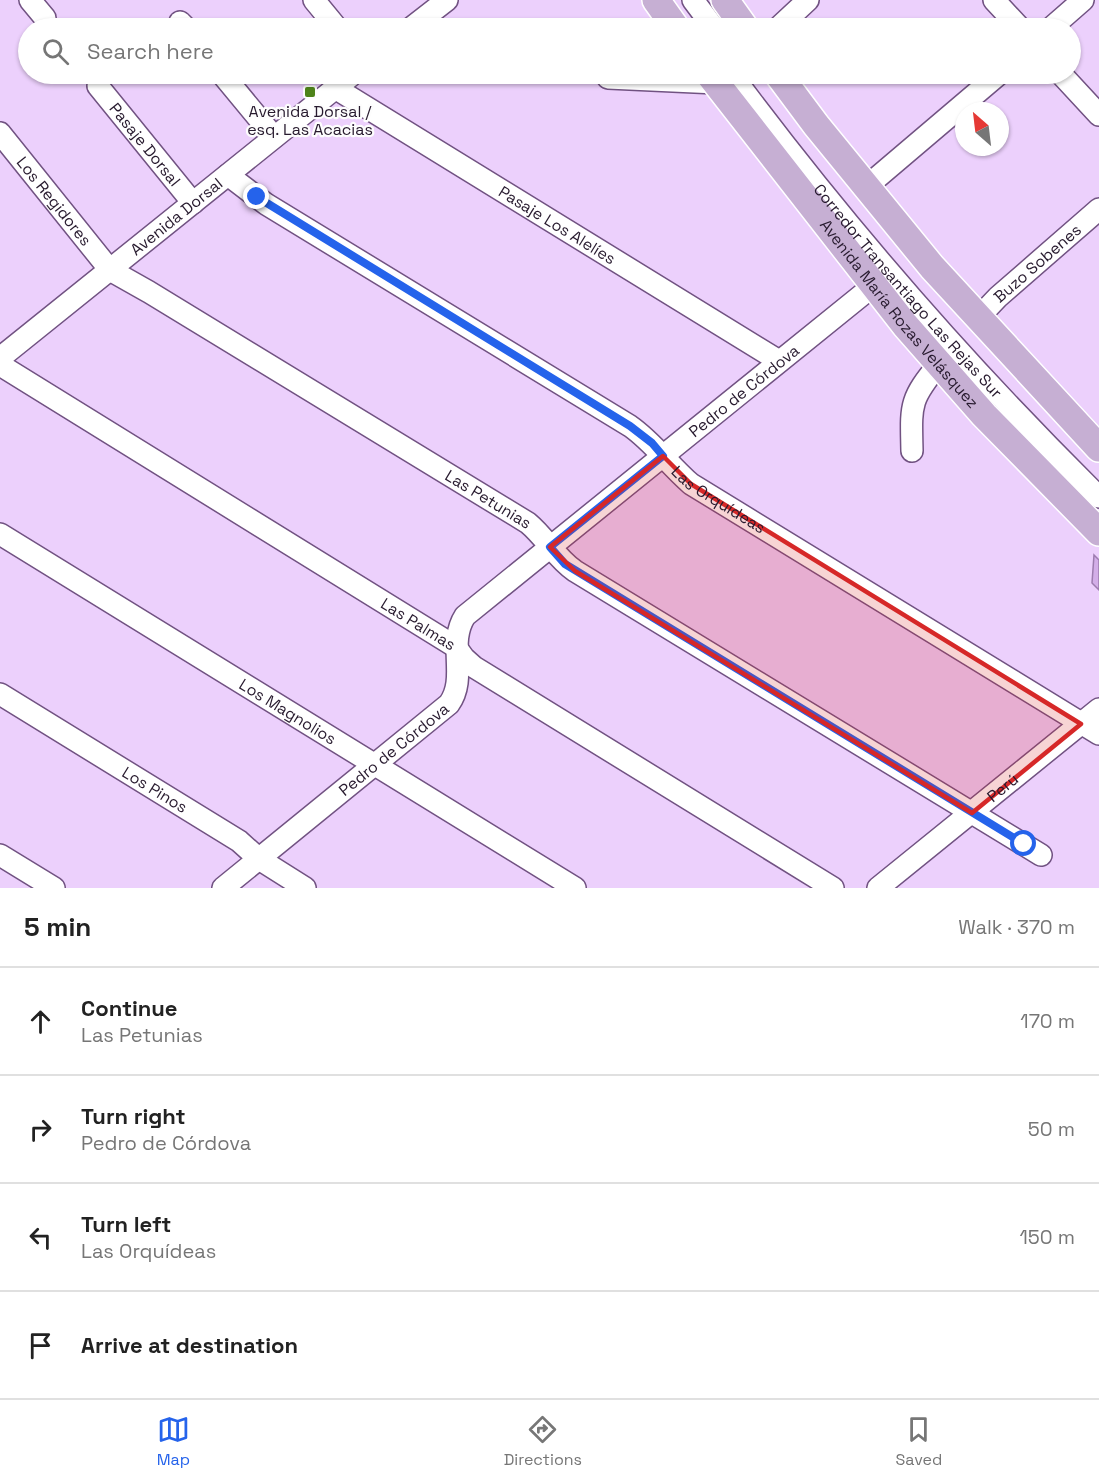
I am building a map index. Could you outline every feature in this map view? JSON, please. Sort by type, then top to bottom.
[{"type":"main road","points":[[656,0],[669,18]]},
{"type":"main road","points":[[725,0],[738,18]]},
{"type":"main road","name":"Avenida María Rozas Velásquez","points":[[724,84],[873,286],[939,364],[1023,456],[1099,531]]},
{"type":"main road","points":[[786,84],[932,267],[978,318],[1096,439]]},
{"type":"street","points":[[30,0],[45,18]]},
{"type":"street","points":[[314,0],[329,18]]},
{"type":"street","points":[[424,18],[447,0]]},
{"type":"street","points":[[678,0],[691,18]]},
{"type":"street","points":[[693,0],[706,18]]},
{"type":"street","points":[[789,18],[808,0]]},
{"type":"street","points":[[994,0],[1011,18]]},
{"type":"street","points":[[1062,18],[1083,0]]},
{"type":"street","points":[[230,84],[274,137]]},
{"type":"street","name":"Avenida Dorsal","points":[[0,358],[340,84]]},
{"type":"street","name":"Corredor Transantiago Las Rejas Sur","points":[[726,84],[803,166],[897,280],[1037,435],[1099,497]]},
{"type":"street","points":[[755,84],[814,162],[898,262],[1053,435],[1099,481]]},
{"type":"street","points":[[866,187],[987,84]]},
{"type":"street","points":[[1070,84],[1099,115]]},
{"type":"street","name":"Pasaje Dorsal","points":[[98,86],[193,203]]},
{"type":"street","name":"Pasaje Los Alelíes","points":[[335,88],[779,361]]},
{"type":"street","name":"Los Regidores","points":[[0,133],[110,270]]},
{"type":"street","name":"Las Orquídeas","points":[[228,174],[266,204],[630,426],[652,443],[691,484],[1090,730]]},
{"type":"street","name":"Buzo Sobenes","points":[[978,318],[998,297],[1099,209]]},
{"type":"street","name":"Las Petunias","points":[[110,270],[528,524],[543,538],[558,558],[575,572],[1041,855]]},
{"type":"street","name":"Pedro de Córdova","points":[[223,888],[449,705],[457,688],[456,636],[465,616],[873,286]]},
{"type":"street","points":[[912,451],[911,415],[914,399],[922,384],[939,364]]},
{"type":"street","name":"Las Palmas","points":[[0,365],[456,646],[474,667],[833,888]]},
{"type":"street","name":"Los Magnolios","points":[[0,534],[575,888]]},
{"type":"street","name":"Los Pinos","points":[[0,694],[239,841],[259,859],[305,888]]},
{"type":"street","name":"Perú","points":[[878,888],[972,813],[1090,730],[1099,709]]},
{"type":"street","points":[[0,855],[54,888]]},
{"type":"highlighted area","points":[[663,456],[691,484],[1081,724],[972,813],[575,571],[550,547]]},
{"type":"building","points":[[1094,555],[1099,560],[1099,590],[1092,583]]},
{"type":"place","name":"Avenida Dorsal / esq. Las Acacias","points":[[310,92]]},
{"type":"route","points":[[257,197],[630,426],[652,443],[663,456],[550,547],[565,564],[1024,844]]}]
